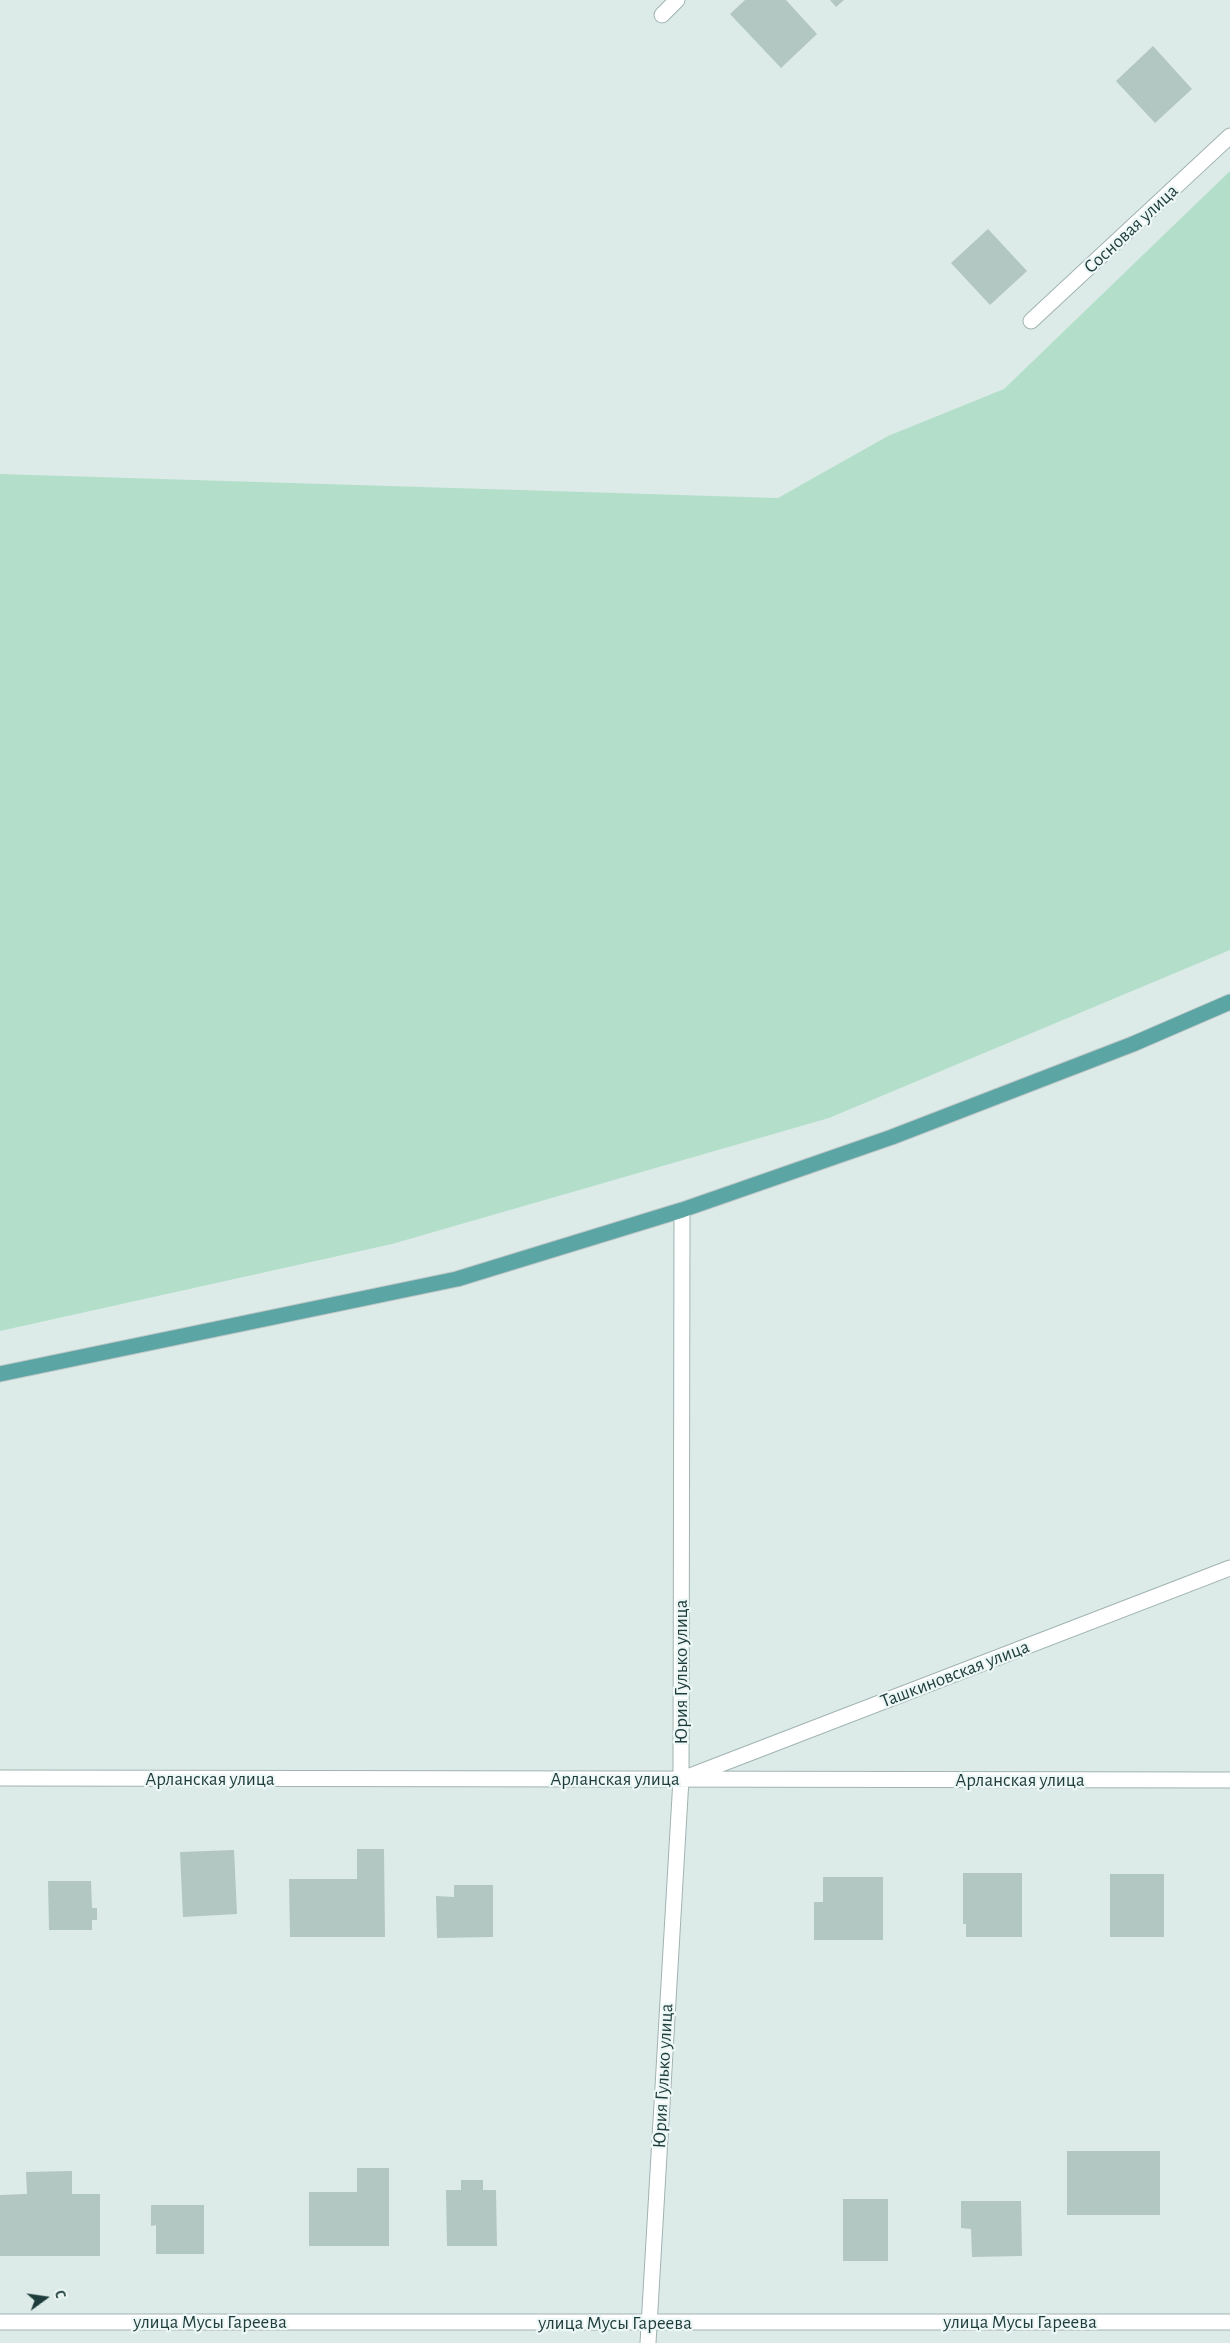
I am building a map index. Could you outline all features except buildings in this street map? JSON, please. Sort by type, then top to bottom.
[{"type":"main road","points":[[0,1374],[456,1279],[682,1210],[892,1137],[1133,1044],[1230,1002]]},
{"type":"street","points":[[662,15],[677,0]]},
{"type":"street","name":"Сосновая улица","points":[[1031,321],[1230,136]]},
{"type":"street","name":"Юрия Гулько улица","points":[[648,2343],[681,1779],[682,1210]]},
{"type":"street","name":"Ташкиновская улица","points":[[681,1779],[1230,1568]]},
{"type":"street","name":"Арланская улица","points":[[0,1778],[1230,1780]]},
{"type":"street","name":"улица Мусы Гареева","points":[[0,2322],[1230,2322]]},
{"type":"green space","points":[[1230,171],[1230,950],[829,1118],[392,1244],[0,1331],[0,474],[778,498],[888,436],[1004,389]]}]
